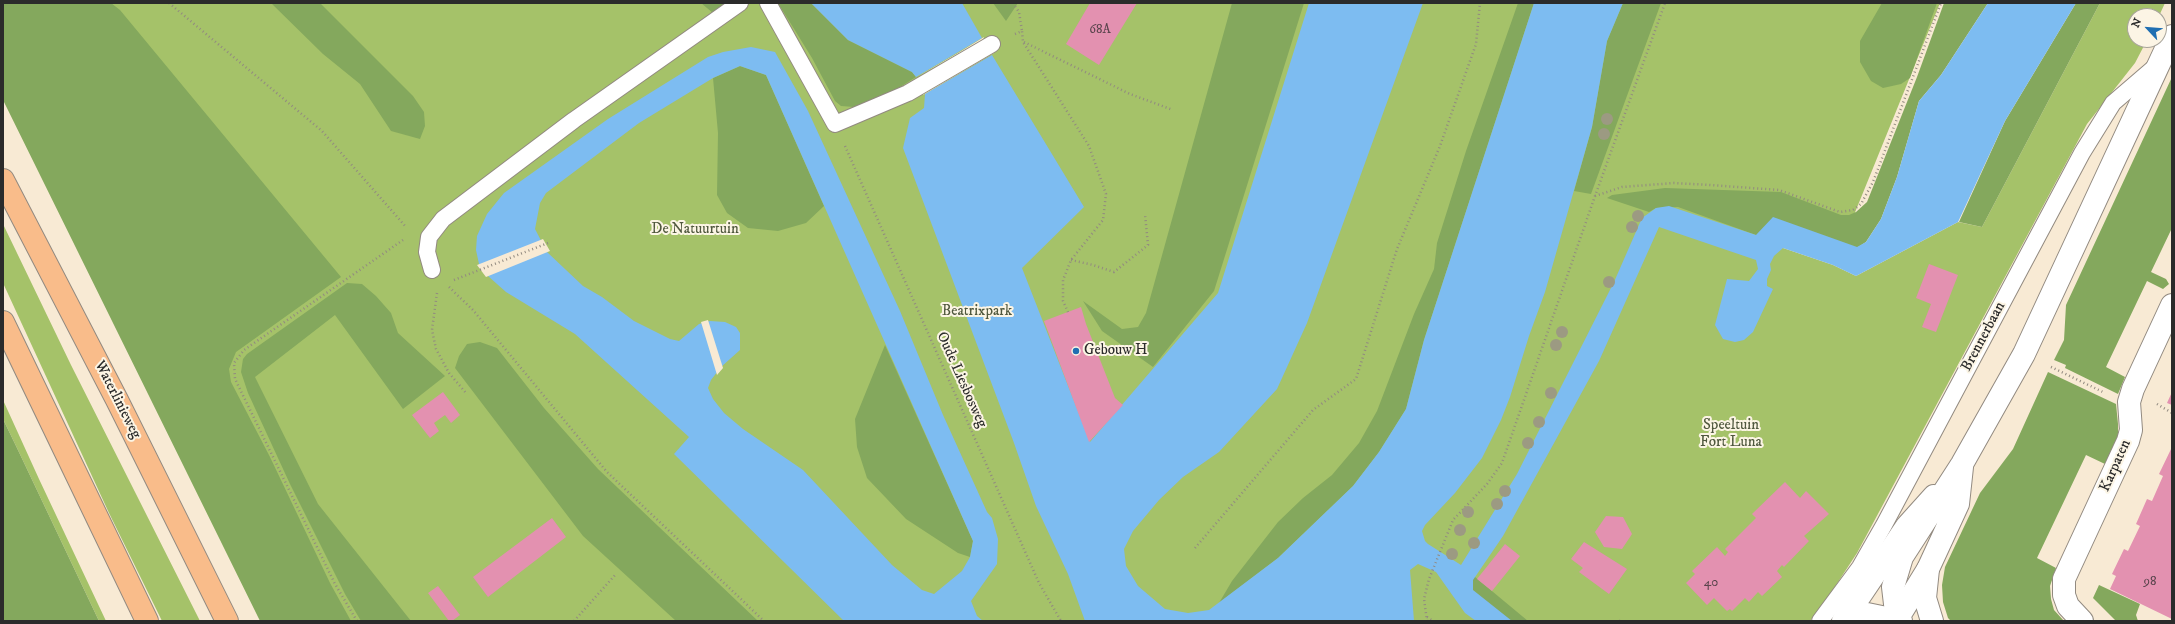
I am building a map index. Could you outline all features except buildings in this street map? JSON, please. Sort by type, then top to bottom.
[{"type":"main road","name":"Waterlinieweg","points":[[3,180],[117,400],[227,621]]},
{"type":"main road","points":[[3,322],[147,621]]},
{"type":"street","name":"Brennerbaan","points":[[1898,620],[1893,587],[1902,557],[1962,464],[2024,354],[2172,36]]},
{"type":"street","name":"Karpaten","points":[[2082,621],[2068,606],[2064,595],[2064,579],[2128,441],[2131,430],[2129,402],[2133,389],[2172,305]]},
{"type":"street","name":"Brennerbaan","points":[[1898,620],[1928,569],[1958,504],[1962,464]]},
{"type":"street","name":"Brennerbaan","points":[[1843,621],[1907,526],[1962,464]]},
{"type":"street","name":"Brennerbaan","points":[[1928,569],[1925,598],[1932,621]]},
{"type":"street","points":[[1851,621],[1867,614],[1898,620]]},
{"type":"lane","points":[[432,270],[428,252],[429,237],[443,219],[574,120],[740,3]]},
{"type":"lane","points":[[768,3],[836,124],[908,93],[992,44]]},
{"type":"lane","name":"Brennerbaan","points":[[1820,621],[1860,567],[1884,526],[2082,153],[2113,103],[2160,62]]},
{"type":"path","points":[[169,3],[322,131],[411,232],[429,237]]},
{"type":"path","points":[[1013,3],[1019,12],[1023,42],[1089,146],[1106,194],[1103,220],[1070,260],[1063,280],[1063,301],[1068,312]]},
{"type":"path","points":[[1195,548],[1313,410],[1356,379],[1397,249],[1440,146],[1476,44],[1480,3]]},
{"type":"path","points":[[1426,621],[1424,598],[1428,579],[1453,520],[1487,484],[1502,463],[1595,196],[1665,3]]},
{"type":"path","points":[[1595,196],[1622,187],[1674,183],[1710,184],[1779,190],[1840,212],[1853,210],[1861,204],[1873,182],[1941,3]]},
{"type":"path","points":[[992,44],[1022,31]]},
{"type":"path","points":[[1023,42],[1130,94],[1173,110]]},
{"type":"path","name":"Oude Liesbosweg","points":[[836,124],[1039,583],[1061,621]]},
{"type":"path","points":[[1070,260],[1094,265],[1114,272],[1148,245],[1145,214]]},
{"type":"path","points":[[357,621],[335,584],[236,379],[234,363],[244,350],[406,238],[429,237]]},
{"type":"path","points":[[444,283],[472,275],[548,243]]},
{"type":"path","points":[[432,270],[439,275],[444,283],[473,310],[607,472],[764,621]]},
{"type":"path","points":[[432,270],[437,290],[432,330],[436,349],[449,373],[466,393]]},
{"type":"path","points":[[2051,367],[2096,389]]},
{"type":"path","points":[[574,621],[616,574]]},
{"type":"path","points":[[1426,617],[1433,621]]},
{"type":"green space","points":[[3,3],[111,3],[120,10],[341,277],[236,352],[229,369],[231,382],[270,457],[330,583],[351,621],[260,621],[3,100]]},
{"type":"green space","name":"Beatrixpark","points":[[15,3],[1940,3],[1843,242],[1783,248],[1833,265],[1856,276],[1958,222],[1982,227],[2100,3],[2165,3],[2163,8],[2127,8],[2127,48],[2143,48],[2135,63],[2087,124],[1857,553],[1825,602],[1810,621],[281,621]]},
{"type":"green space","points":[[271,3],[320,3],[413,96],[424,112],[425,126],[420,139],[391,131],[360,84],[323,54]]},
{"type":"green space","points":[[701,3],[725,3],[713,13]]},
{"type":"green space","points":[[778,3],[811,3],[848,40],[912,72],[916,77],[889,94],[854,107],[841,106],[835,101],[812,58]]},
{"type":"green space","points":[[993,3],[1018,3],[1006,21]]},
{"type":"green space","points":[[1232,3],[1304,3],[1214,291],[1153,367],[1102,331],[1083,301],[1122,329],[1138,327],[1146,313]]},
{"type":"green space","points":[[1518,3],[1534,3],[1424,340],[1406,409],[1379,452],[1353,486],[1278,558],[1219,603],[1232,581],[1278,522],[1303,498],[1332,475],[1359,443],[1377,411],[1414,314],[1434,269],[1437,243],[1466,151]]},
{"type":"green space","points":[[1623,3],[1661,3],[1591,194],[1574,191],[1592,127],[1607,41]]},
{"type":"green space","points":[[1882,3],[1937,3],[1910,78],[1901,84],[1883,88],[1871,81],[1860,62],[1860,41]]},
{"type":"green space","points":[[1944,3],[1988,3],[1941,75],[1919,101],[1897,177],[1881,219],[1866,242],[1857,248],[1756,235],[1678,207],[1656,208],[1649,212],[1607,198],[1612,195],[1665,188],[1781,192],[1841,215],[1849,215],[1856,212],[1867,202],[1917,77]]},
{"type":"green space","points":[[2076,3],[2100,3],[1982,227],[1959,222],[2005,121]]},
{"type":"green space","points":[[740,66],[766,75],[824,206],[806,223],[778,231],[748,228],[727,213],[717,195],[718,133],[713,78]]},
{"type":"green space","points":[[2172,77],[2172,228],[2151,272],[2166,279],[2169,284],[2163,289],[2147,281],[2106,367],[2125,377],[2118,394],[2065,368],[2066,365],[2054,360],[2064,340],[2066,305]]},
{"type":"green space","points":[[3,224],[71,365],[200,621],[162,621],[109,513],[3,283]]},
{"type":"green space","points":[[347,283],[362,284],[376,296],[391,313],[398,333],[445,376],[403,409],[335,315],[255,377],[318,504],[411,621],[361,621],[345,594],[290,484],[248,393],[241,372],[243,359],[247,354]]},
{"type":"green space","points":[[480,342],[497,348],[544,408],[598,469],[758,621],[676,621],[583,536],[455,368],[459,356],[467,344]]},
{"type":"green space","points":[[885,345],[973,541],[970,557],[958,553],[906,519],[867,478],[857,447],[855,419]]},
{"type":"green space","points":[[2048,372],[2116,404],[2118,424],[2118,436],[2105,464],[2086,455],[2037,558],[2056,568],[2050,586],[2051,599],[2054,610],[2064,621],[1951,621],[1948,618],[1943,602],[1942,585],[1945,567],[1980,493],[2013,449]]},
{"type":"green space","points":[[3,400],[106,621],[99,621],[3,419]]},
{"type":"green space","points":[[3,419],[17,448],[99,621],[3,621]]},
{"type":"green space","points":[[1469,572],[1528,621],[1480,621],[1454,597]]},
{"type":"green space","points":[[2099,585],[2140,604],[2136,615],[2138,621],[2116,621],[2093,598]]},
{"type":"water","points":[[811,3],[962,3],[982,38],[916,77],[912,72],[848,40]]},
{"type":"water","points":[[1309,3],[1423,3],[1307,323],[1277,389],[1219,452],[1183,477],[1159,500],[1133,531],[1124,549],[1126,566],[1138,586],[1165,609],[1188,613],[1209,610],[1278,558],[1353,486],[1379,452],[1406,409],[1424,340],[1534,3],[1623,3],[1607,41],[1592,127],[1545,292],[1529,336],[1510,397],[1501,420],[1482,458],[1455,493],[1425,525],[1422,531],[1425,541],[1428,544],[1461,565],[1517,474],[1614,282],[1642,218],[1656,208],[1669,206],[1756,235],[1773,217],[1857,247],[1866,242],[1881,219],[1897,177],[1919,101],[1941,75],[1988,3],[2076,3],[2005,121],[1958,222],[1856,276],[1833,265],[1783,248],[1774,256],[1770,264],[1771,270],[1767,279],[1767,286],[1773,289],[1753,332],[1744,340],[1735,342],[1723,339],[1715,325],[1727,279],[1749,281],[1758,269],[1756,260],[1659,227],[1599,361],[1503,536],[1473,580],[1473,590],[1512,621],[1476,621],[1465,613],[1436,572],[1418,564],[1410,570],[1414,621],[1085,621],[1068,574],[1036,506],[1014,443],[903,148],[910,118],[924,108],[925,94],[992,55],[1084,207],[1022,268],[1090,442],[1218,293]]},
{"type":"water","points":[[751,47],[775,52],[808,111],[900,311],[943,415],[987,512],[992,518],[998,539],[997,564],[971,601],[977,616],[983,621],[844,621],[674,454],[689,437],[575,334],[506,292],[488,276],[479,264],[476,250],[477,236],[487,214],[504,193],[608,119],[708,57],[723,52]],"holes":[[[740,66],[766,75],[973,541],[970,557],[962,571],[934,594],[922,590],[892,565],[803,470],[743,429],[724,413],[713,399],[708,388],[711,380],[721,367],[740,350],[740,333],[736,327],[725,322],[710,321],[699,324],[679,341],[670,339],[634,321],[602,297],[583,286],[547,252],[535,229],[540,203],[546,193],[639,123],[713,78]]]},
{"type":"pier","points":[[984,37],[983,40],[915,78],[958,53]]},
{"type":"pier","points":[[994,53],[923,95],[924,92]]},
{"type":"pier","points":[[543,239],[550,251],[486,277],[477,265]]},
{"type":"pier","points":[[708,320],[723,368],[717,375],[701,322]]},
{"type":"place","name":"Gebouw H","points":[[1076,351]]},
{"type":"park label","name":"De Natuurtuin","points":[[695,230]]},
{"type":"park label","name":"Speeltuin Fort Luna","points":[[1731,434]]}]
